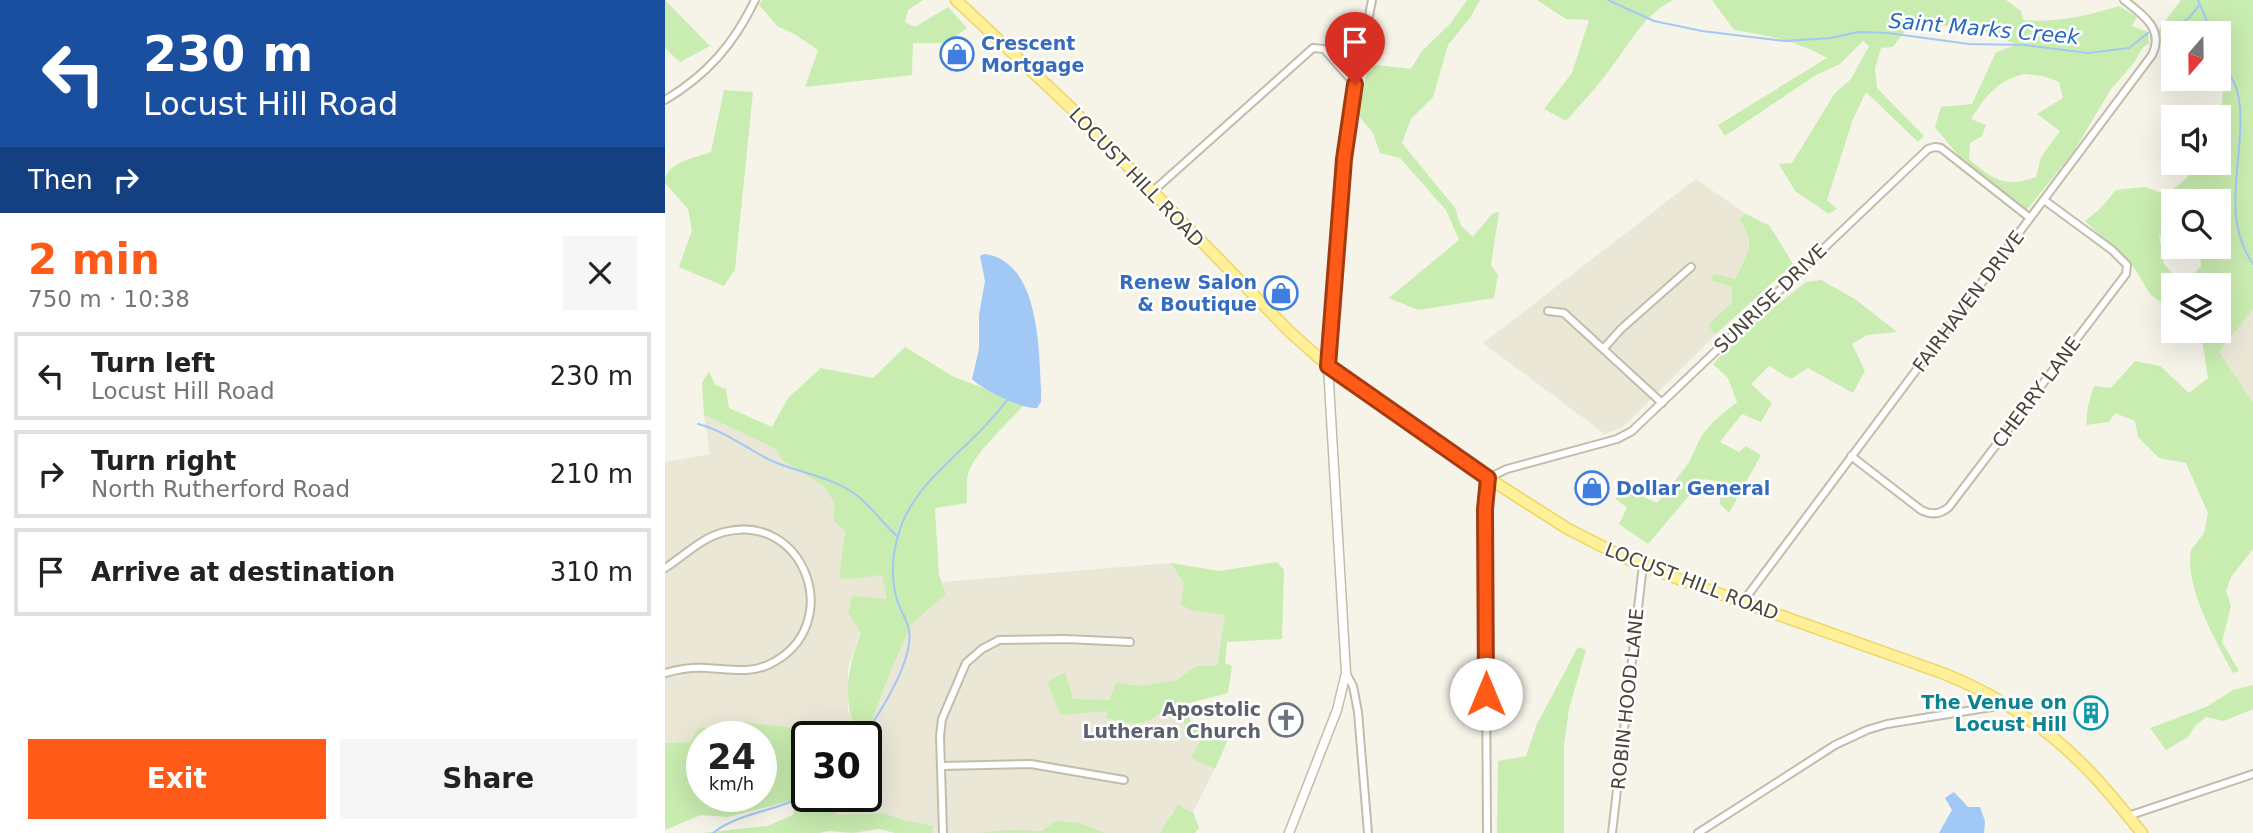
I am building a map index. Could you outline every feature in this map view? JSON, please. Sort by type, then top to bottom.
[{"type":"main road","name":"LOCUST HILL ROAD","points":[[956,0],[1069,106],[1275,318],[1328,366],[1488,478],[1568,529],[1643,565],[1742,603],[1945,674],[1978,689],[2046,731],[2078,760],[2142,833]]},
{"type":"street","points":[[665,100],[688,86],[714,63],[738,34],[755,0]]},
{"type":"street","points":[[1289,833],[1337,710],[1346,673],[1328,366],[1344,159],[1371,0]]},
{"type":"street","name":"FAIRHAVEN DRIVE","points":[[1742,603],[2154,52],[2156,38],[2151,22],[2124,0]]},
{"type":"street","points":[[1152,192],[1313,48],[1324,48],[1355,84]]},
{"type":"street","name":"SUNRISE DRIVE","points":[[1488,478],[1507,469],[1625,436],[1928,149],[1941,149],[2030,218]]},
{"type":"street","name":"CHERRY LANE","points":[[1851,456],[1921,510],[1930,514],[1943,512],[2087,326],[2126,274],[2127,265],[2112,250],[2044,200]]},
{"type":"street","points":[[1604,348],[1621,329],[1691,267]]},
{"type":"street","points":[[1548,311],[1564,313],[1662,402]]},
{"type":"street","points":[[1487,833],[1485,509],[1488,478]]},
{"type":"street","points":[[665,568],[715,534],[735,530],[754,531],[780,541],[796,555],[809,579],[812,600],[808,622],[799,639],[791,650],[772,663],[744,670],[696,667],[665,673]]},
{"type":"street","name":"ROBIN HOOD LANE","points":[[1612,833],[1643,565]]},
{"type":"street","points":[[943,833],[940,736],[942,719],[966,663],[982,649],[999,640],[1129,642]]},
{"type":"street","points":[[1346,673],[1353,686],[1358,712],[1369,833]]},
{"type":"street","points":[[1698,833],[1835,745],[1867,730],[1887,724],[2005,705]]},
{"type":"street","points":[[941,765],[1031,764],[1124,780]]},
{"type":"street","points":[[2128,816],[2253,774]]},
{"type":"shaded area","points":[[1696,179],[1746,214],[1739,220],[1749,233],[1748,254],[1734,279],[1732,301],[1708,326],[1716,334],[1623,427],[1605,434],[1483,343]]},
{"type":"shaded area","points":[[2253,309],[2253,403],[2219,352],[2226,343],[2231,343],[2231,337]]},
{"type":"shaded area","points":[[704,415],[776,449],[782,460],[823,486],[836,503],[833,520],[845,531],[839,578],[882,575],[887,599],[861,631],[848,668],[848,710],[852,721],[791,721],[791,727],[777,726],[777,721],[686,721],[686,742],[665,743],[665,462],[710,454]]},
{"type":"shaded area","points":[[1171,563],[1225,615],[1217,666],[1186,703],[1191,723],[1211,734],[1229,736],[1183,833],[932,833],[932,826],[884,813],[836,815],[835,812],[882,812],[882,721],[872,721],[911,625],[946,594],[942,582]]},
{"type":"green space","points":[[665,0],[710,46],[680,62],[665,48]]},
{"type":"green space","points":[[762,0],[923,0],[908,10],[905,22],[915,27],[948,7],[967,28],[946,43],[913,43],[912,75],[805,87],[818,50],[777,26],[759,5]]},
{"type":"green space","points":[[1467,0],[1480,0],[1470,18],[1448,45],[1433,97],[1411,119],[1402,143],[1455,208],[1461,226],[1473,237],[1492,214],[1499,212],[1491,265],[1498,275],[1494,298],[1418,310],[1389,298],[1459,240],[1446,210],[1400,158],[1380,153],[1373,133],[1359,116],[1368,64],[1411,69],[1422,51],[1450,24]]},
{"type":"green space","points":[[1537,0],[1673,0],[1644,23],[1603,78],[1566,121],[1544,109],[1572,73],[1589,20],[1566,19]]},
{"type":"green space","points":[[1712,0],[2006,0],[2021,11],[2023,20],[2035,21],[2072,18],[2119,6],[2137,17],[2132,26],[2148,32],[2149,44],[2144,46],[2133,64],[2111,89],[2074,151],[2026,211],[1961,159],[1935,127],[1941,107],[1972,104],[1996,52],[2017,45],[1965,28],[1909,26],[1893,47],[1881,48],[1875,69],[1877,88],[1924,136],[1918,142],[1866,92],[1853,119],[1827,200],[1837,209],[1829,214],[1795,191],[1779,164],[1792,163],[1835,93],[1851,79],[1869,46],[1863,41],[1840,64],[1816,75],[1725,136],[1718,125],[1827,58],[1782,40],[1734,30]],"holes":[[[2024,74],[2043,76],[2059,82],[2063,98],[2037,114],[2060,131],[2041,157],[2036,177],[2016,182],[1993,177],[1969,159],[1970,143],[1982,136],[1986,125],[1971,119],[1987,96],[1999,85]]]},
{"type":"green space","points":[[2181,0],[2253,0],[2253,309],[2231,337],[2231,273],[2194,273],[2201,266],[2201,259],[2231,259],[2231,189],[2173,189],[2189,175],[2231,175],[2231,105],[2222,103],[2223,91],[2231,91],[2231,21],[2165,21]]},
{"type":"green space","points":[[724,90],[753,92],[735,269],[724,286],[679,267],[692,230],[688,209],[665,183],[666,176],[675,166],[711,152]]},
{"type":"green space","points":[[2144,187],[2161,192],[2161,259],[2172,273],[2161,273],[2161,303],[2150,294],[2133,266],[2085,221],[2101,208],[2116,190]]},
{"type":"green space","points":[[1746,214],[1770,226],[1793,264],[1716,334],[1707,326],[1732,302],[1732,287],[1711,280],[1714,274],[1735,279],[1748,249],[1748,235],[1739,219]]},
{"type":"green space","points":[[1821,280],[1855,299],[1897,332],[1867,335],[1852,344],[1865,371],[1853,393],[1808,368],[1791,379],[1769,366],[1751,384],[1772,403],[1761,422],[1742,414],[1720,442],[1739,452],[1746,446],[1761,455],[1729,513],[1720,504],[1721,482],[1703,479],[1648,544],[1619,524],[1627,508],[1615,498],[1623,487],[1657,503],[1688,464],[1702,435],[1737,402],[1728,378],[1713,364],[1740,334],[1806,282]]},
{"type":"green space","points":[[2202,343],[2226,343],[2219,352],[2253,403],[2253,549],[2231,577],[2226,591],[2231,606],[2222,642],[2239,671],[2233,673],[2203,613],[2192,580],[2191,550],[2204,533],[2208,513],[2186,463],[2159,458],[2138,437],[2135,421],[2115,413],[2109,422],[2086,425],[2094,386],[2111,388],[2135,361],[2160,366],[2189,393],[2208,378]]},
{"type":"green space","points":[[905,347],[954,377],[1025,404],[977,457],[967,477],[967,503],[935,508],[939,575],[946,594],[911,625],[872,721],[853,721],[848,681],[861,632],[848,613],[852,596],[887,599],[882,575],[839,578],[845,531],[833,520],[835,503],[823,486],[782,460],[776,449],[704,415],[702,383],[709,371],[715,385],[726,389],[729,408],[772,427],[788,398],[821,368],[873,378]]},
{"type":"green space","points":[[1277,562],[1284,570],[1282,639],[1227,642],[1225,663],[1232,666],[1228,693],[1186,704],[1191,723],[1211,734],[1229,736],[1215,769],[1191,758],[1201,740],[1184,731],[1185,723],[1162,712],[1142,723],[1106,718],[1108,711],[1061,715],[1047,682],[1065,672],[1073,699],[1110,700],[1116,683],[1141,686],[1177,680],[1196,666],[1217,666],[1225,615],[1192,610],[1181,605],[1184,583],[1171,563],[1219,571]]},
{"type":"green space","points":[[1578,647],[1586,650],[1569,709],[1564,745],[1564,833],[1497,833],[1498,761],[1526,756],[1537,724]]},
{"type":"green space","points":[[2253,685],[2253,709],[2224,721],[2206,717],[2195,726],[2188,737],[2166,750],[2150,728],[2206,707],[2233,690]]},
{"type":"green space","points":[[777,726],[791,727],[791,801],[777,805]]},
{"type":"green space","points":[[686,742],[686,812],[748,812],[728,817],[701,815],[665,830],[665,743]]},
{"type":"green space","points":[[1178,805],[1194,814],[1199,828],[1195,833],[1160,833]]},
{"type":"green space","points":[[793,812],[835,812],[836,815],[884,813],[933,826],[932,833],[895,833],[879,829],[853,833],[702,833],[767,826],[793,815]]},
{"type":"green space","points":[[1055,821],[1079,823],[1105,833],[979,833],[1006,830],[1042,831]]},
{"type":"water","points":[[984,254],[1002,260],[1016,272],[1026,289],[1037,330],[1039,351],[1041,402],[1037,408],[1003,398],[972,379],[979,349],[979,315],[985,281],[980,256]]},
{"type":"water","points":[[1954,792],[1968,807],[1980,807],[1985,821],[1984,833],[1939,833],[1952,810],[1945,798]]},
{"type":"waterway","name":"Saint Marks Creek","points":[[1608,0],[1654,21],[1702,31],[1785,41],[1831,38],[1858,32],[1888,33],[1969,44],[2025,45],[2088,53],[2129,48],[2148,33]]},
{"type":"waterway","points":[[2198,0],[2207,21]]},
{"type":"waterway","name":"Saint Marks Creek","points":[[2184,21],[2200,4]]},
{"type":"waterway","points":[[2231,76],[2238,93],[2240,120],[2235,204],[2237,225],[2253,264]]},
{"type":"waterway","points":[[873,721],[901,671],[909,642],[909,630],[897,600],[893,576],[894,551],[903,521],[928,483],[982,430],[1008,399]]},
{"type":"waterway","points":[[698,424],[726,435],[770,460],[845,488],[867,504],[897,536]]},
{"type":"waterway","points":[[713,833],[735,820],[791,802]]},
{"type":"place","name":"Crescent Mortgage","points":[[957,54]]},
{"type":"place","name":"Renew Salon & Boutique","points":[[1281,293]]},
{"type":"place","name":"Dollar General","points":[[1592,488]]},
{"type":"place","name":"The Venue on Locust Hill","points":[[2091,713]]},
{"type":"place","name":"Apostolic Lutheran Church","points":[[1286,720]]},
{"type":"route","points":[[1355,84],[1344,159],[1328,366],[1488,478],[1485,509],[1486,694]]}]
